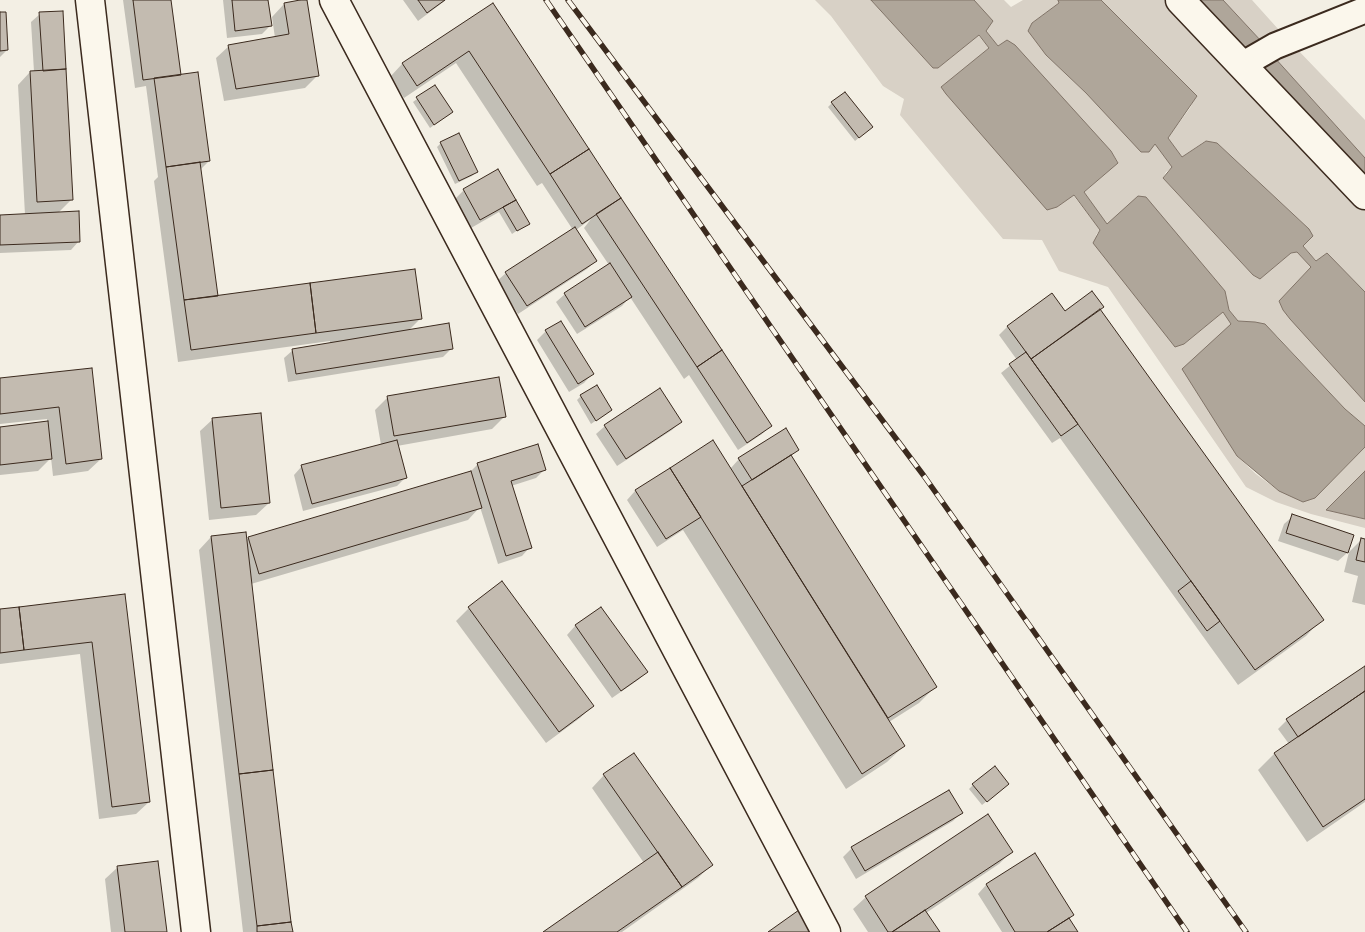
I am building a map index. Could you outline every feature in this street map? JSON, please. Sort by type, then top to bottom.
[{"type":"street","points":[[90,0],[196,932]]},
{"type":"street","points":[[334,0],[826,932]]},
{"type":"street","points":[[1180,0],[1365,195]]},
{"type":"street","points":[[1242,65],[1275,46],[1365,10]]},
{"type":"shaded area","points":[[815,0],[871,0],[933,68],[938,68],[978,35],[989,48],[942,87],[1057,207],[1073,195],[1100,230],[1096,235],[1184,344],[1223,312],[1232,324],[1237,456],[1256,474],[1279,491],[1330,483],[1365,447],[1365,471],[1327,510],[1365,519],[1365,528],[1311,514],[1276,502],[1246,487],[1108,287],[1059,271],[1042,240],[1003,239],[900,115],[904,99],[883,86],[831,16]]},
{"type":"shaded area","points":[[871,0],[974,0],[993,21],[986,31],[998,46],[1007,40],[1015,45],[1111,151],[1118,163],[1084,192],[1107,224],[1138,196],[1146,197],[1225,291],[1229,310],[1238,321],[1265,324],[1345,409],[1365,426],[1365,447],[1315,498],[1303,502],[1279,491],[1237,456],[1182,369],[1231,324],[1223,312],[1184,344],[1175,347],[1093,243],[1100,230],[1074,195],[1057,207],[1047,210],[946,94],[941,87],[989,48],[979,35],[938,68],[933,68]]},
{"type":"shaded area","points":[[974,0],[1004,0],[1011,7],[1023,0],[1058,0],[1060,2],[1032,23],[1046,55],[1086,93],[1155,143],[1173,167],[1166,172],[1163,178],[1253,275],[1260,279],[1291,253],[1297,252],[1311,267],[1280,301],[1365,402],[1365,426],[1345,409],[1277,336],[1255,322],[1238,321],[1229,310],[1225,291],[1197,260],[1107,225],[1084,192],[1118,162],[1111,151],[1007,41],[998,46],[986,31]]},
{"type":"shaded area","points":[[1058,0],[1101,0],[1197,96],[1168,138],[1182,157],[1206,141],[1217,143],[1309,229],[1313,236],[1303,246],[1316,261],[1327,253],[1365,292],[1365,402],[1290,319],[1279,301],[1311,267],[1297,252],[1291,253],[1260,279],[1253,275],[1163,178],[1172,167],[1155,144],[1149,152],[1141,152],[1086,93],[1046,55],[1028,31],[1032,23],[1059,3]]},
{"type":"shaded area","points":[[1101,0],[1168,0],[1365,210],[1365,292],[1327,253],[1317,261],[1303,246],[1309,229],[1217,143],[1205,141],[1182,157],[1168,138],[1190,108],[1196,96]]},
{"type":"shaded area","points":[[1199,0],[1223,0],[1262,42],[1248,50]]},
{"type":"shaded area","points":[[1223,0],[1252,0],[1279,30],[1262,42]]},
{"type":"shaded area","points":[[1296,48],[1365,120],[1365,158],[1274,57]]},
{"type":"shaded area","points":[[1274,57],[1365,158],[1365,174],[1263,67]]},
{"type":"shaded area","points":[[1365,471],[1365,519],[1326,510]]},
{"type":"building","points":[[133,0],[171,0],[181,75],[143,80]]},
{"type":"building","points":[[232,0],[268,0],[272,26],[235,31]]},
{"type":"building","points":[[307,0],[319,76],[236,89],[228,45],[289,34],[284,3]]},
{"type":"building","points":[[418,0],[445,0],[427,13]]},
{"type":"building","points":[[493,3],[589,149],[550,174],[469,51],[417,86],[402,63]]},
{"type":"building","points":[[63,11],[66,69],[43,71],[39,12]]},
{"type":"building","points":[[0,12],[6,12],[8,50],[0,51]]},
{"type":"building","points":[[66,69],[73,200],[37,202],[30,71]]},
{"type":"building","points":[[198,72],[210,161],[166,167],[154,78]]},
{"type":"building","points":[[435,85],[453,112],[434,125],[416,97]]},
{"type":"building","points":[[845,92],[873,127],[859,138],[831,102]]},
{"type":"building","points":[[459,133],[478,172],[459,181],[440,142]]},
{"type":"building","points":[[589,149],[621,198],[582,224],[550,174]]},
{"type":"building","points":[[200,162],[218,296],[184,300],[166,167]]},
{"type":"building","points":[[498,169],[516,200],[480,220],[463,189]]},
{"type":"building","points":[[621,198],[722,350],[697,367],[596,214]]},
{"type":"building","points":[[516,200],[530,224],[517,231],[503,207]]},
{"type":"building","points":[[79,211],[80,242],[0,245],[0,215]]},
{"type":"building","points":[[575,227],[597,261],[527,306],[505,272]]},
{"type":"building","points":[[610,263],[632,297],[585,327],[564,293]]},
{"type":"building","points":[[415,269],[422,319],[316,333],[310,283]]},
{"type":"building","points":[[310,283],[316,333],[191,350],[184,300]]},
{"type":"building","points":[[1092,291],[1104,307],[1031,359],[1007,326],[1052,293],[1065,311]]},
{"type":"building","points":[[1100,309],[1324,620],[1255,670],[1031,359]]},
{"type":"building","points":[[561,321],[594,374],[578,384],[545,330]]},
{"type":"building","points":[[449,323],[453,349],[296,374],[292,349]]},
{"type":"building","points":[[722,350],[772,426],[747,443],[697,367]]},
{"type":"building","points":[[1026,352],[1078,424],[1061,436],[1009,364]]},
{"type":"building","points":[[92,368],[102,459],[66,464],[59,407],[0,414],[0,378]]},
{"type":"building","points":[[499,377],[506,417],[394,436],[387,396]]},
{"type":"building","points":[[597,385],[612,410],[596,421],[580,395]]},
{"type":"building","points":[[660,388],[682,422],[626,459],[604,425]]},
{"type":"building","points":[[261,413],[270,503],[221,508],[212,418]]},
{"type":"building","points":[[48,421],[52,459],[0,465],[0,427]]},
{"type":"building","points":[[786,428],[799,450],[752,480],[738,458]]},
{"type":"building","points":[[397,440],[407,478],[312,504],[301,465]]},
{"type":"building","points":[[713,440],[905,746],[862,774],[670,468]]},
{"type":"building","points":[[538,444],[546,470],[511,481],[532,548],[506,556],[477,463]]},
{"type":"building","points":[[791,455],[937,687],[888,718],[742,486]]},
{"type":"building","points":[[670,468],[701,517],[666,539],[635,490]]},
{"type":"building","points":[[471,471],[482,508],[259,574],[248,537]]},
{"type":"building","points":[[1292,514],[1354,535],[1348,553],[1286,533]]},
{"type":"building","points":[[246,532],[273,770],[239,774],[211,536]]},
{"type":"building","points":[[1361,538],[1365,539],[1365,562],[1356,560]]},
{"type":"building","points":[[502,581],[594,706],[559,732],[468,607]]},
{"type":"building","points":[[1191,581],[1220,621],[1207,631],[1178,591]]},
{"type":"building","points":[[125,594],[150,802],[112,807],[92,642],[24,650],[19,607]]},
{"type":"building","points":[[19,607],[24,650],[0,653],[0,609]]},
{"type":"building","points":[[601,607],[648,672],[621,691],[575,625]]},
{"type":"building","points":[[1365,666],[1365,691],[1298,737],[1286,719]]},
{"type":"building","points":[[1365,691],[1365,799],[1323,827],[1274,753]]},
{"type":"building","points":[[634,753],[713,865],[682,887],[603,774]]},
{"type":"building","points":[[995,766],[1009,784],[987,802],[972,784]]},
{"type":"building","points":[[273,770],[291,922],[257,926],[239,774]]},
{"type":"building","points":[[949,790],[963,813],[865,871],[851,847]]},
{"type":"building","points":[[988,814],[1013,852],[892,932],[888,932],[865,896]]},
{"type":"building","points":[[658,852],[682,887],[617,932],[543,932]]},
{"type":"building","points":[[1035,853],[1074,915],[1047,932],[1015,932],[986,884]]},
{"type":"building","points":[[158,861],[167,932],[125,932],[117,866]]},
{"type":"building","points":[[799,910],[815,932],[768,932]]},
{"type":"building","points":[[925,910],[940,932],[892,932]]},
{"type":"building","points":[[1069,918],[1078,932],[1047,932]]},
{"type":"building","points":[[291,922],[293,932],[257,932],[257,926]]},
{"type":"railway","points":[[546,0],[1187,932]]},
{"type":"railway","points":[[568,0],[924,476],[1246,932]]}]
